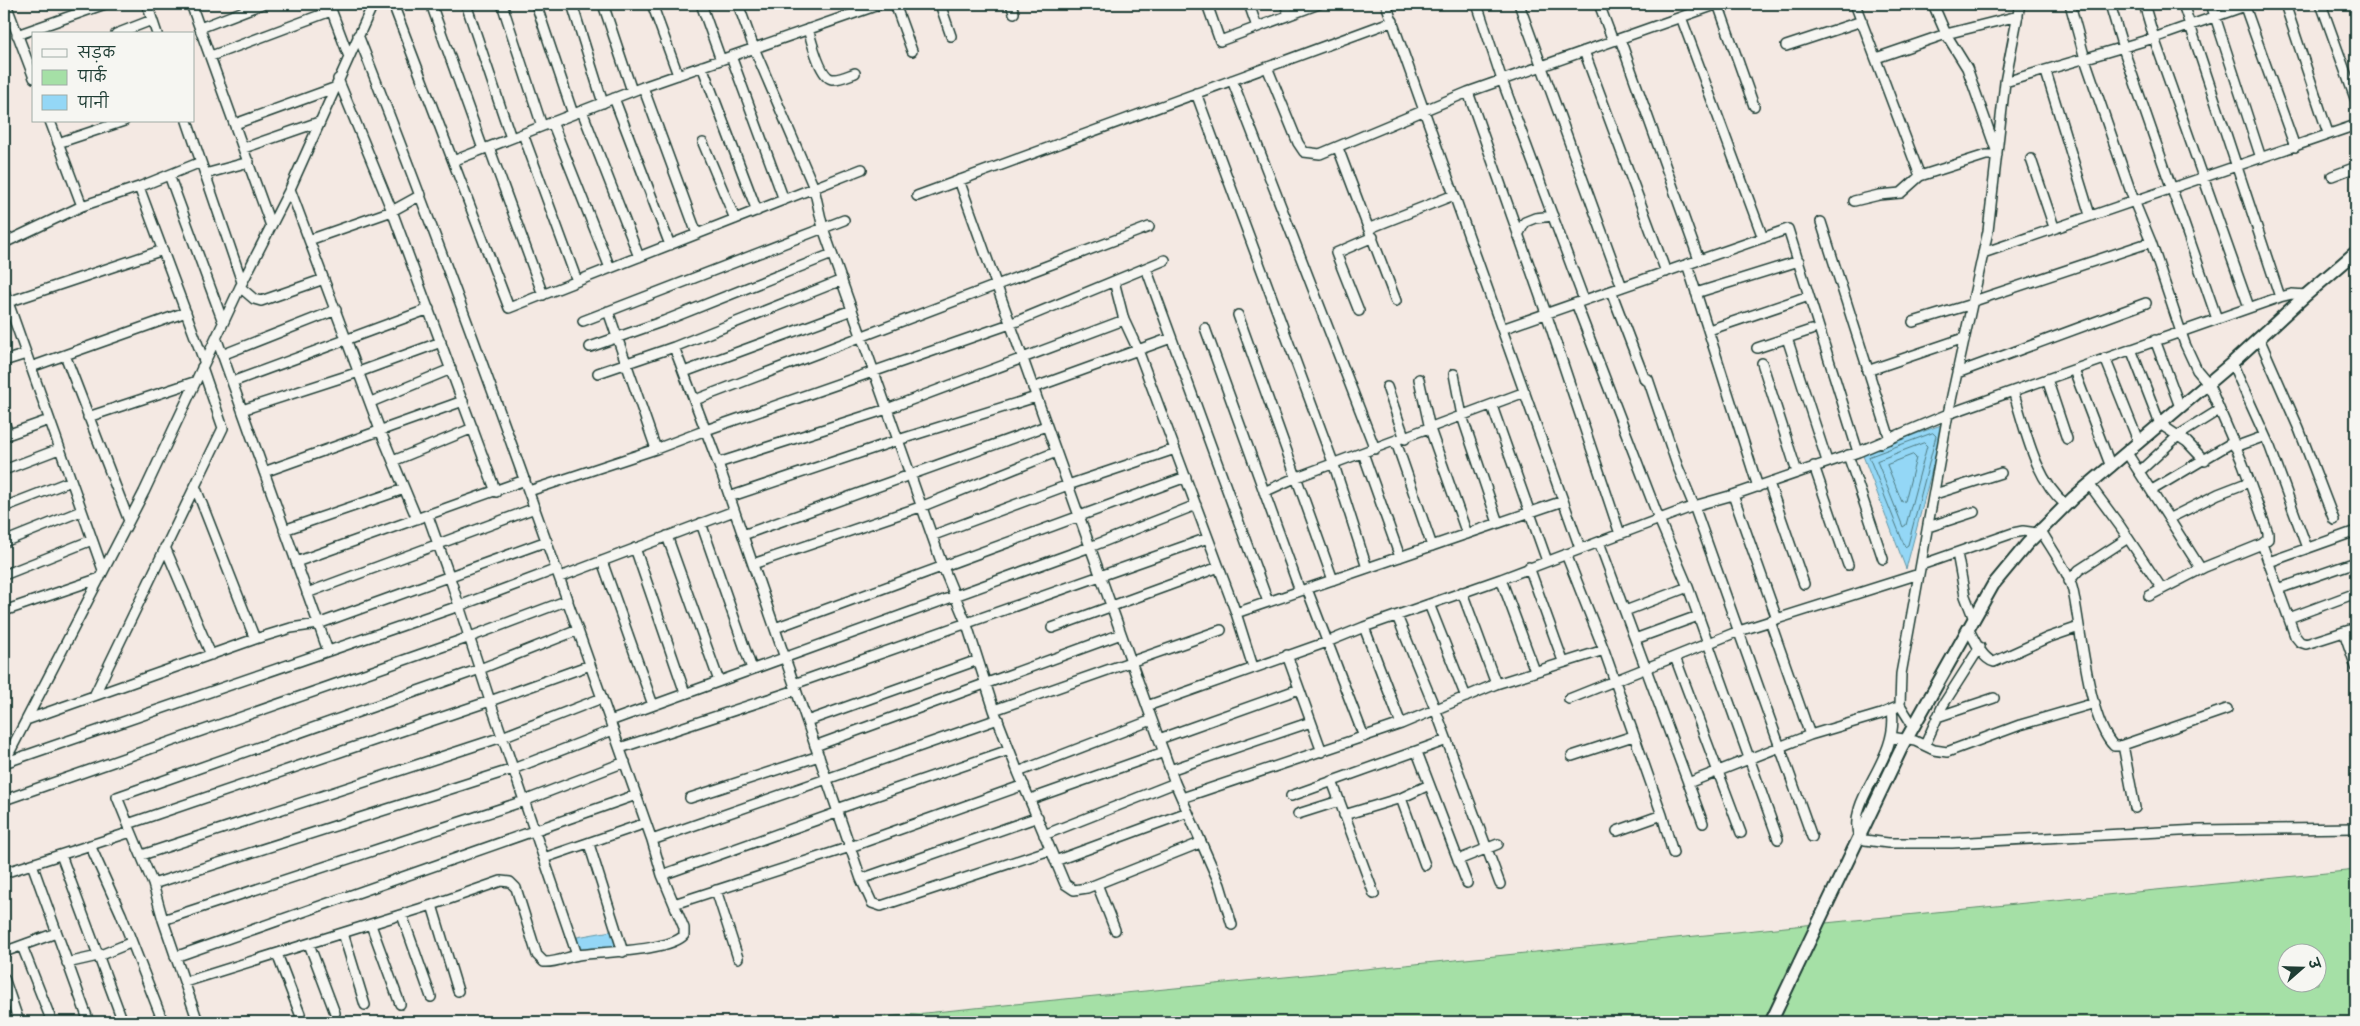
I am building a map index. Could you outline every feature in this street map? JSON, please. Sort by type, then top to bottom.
[{"type":"street","points":[[6,4],[32,66]]},
{"type":"street","points":[[17,34],[105,4]]},
{"type":"street","points":[[147,4],[156,32]]},
{"type":"street","points":[[192,4],[271,226]]},
{"type":"street","points":[[200,28],[262,4]]},
{"type":"street","points":[[4,763],[102,574],[241,285],[290,189],[372,5],[381,4]]},
{"type":"street","points":[[393,4],[509,308],[862,169]]},
{"type":"street","points":[[431,4],[543,294]]},
{"type":"street","points":[[466,4],[511,138]]},
{"type":"street","points":[[502,4],[542,126]]},
{"type":"street","points":[[536,4],[573,114]]},
{"type":"street","points":[[572,4],[603,103]]},
{"type":"street","points":[[603,4],[632,92]]},
{"type":"street","points":[[652,4],[678,75]]},
{"type":"street","points":[[701,4],[720,60]]},
{"type":"street","points":[[738,4],[754,48],[814,188],[822,228],[934,535],[943,567],[956,596],[996,715],[1050,850],[1070,889],[1074,890],[1097,884],[1200,843]]},
{"type":"street","points":[[453,161],[643,87],[881,4]]},
{"type":"street","points":[[895,4],[912,51]]},
{"type":"street","points":[[940,4],[951,36]]},
{"type":"street","points":[[1207,4],[1220,40],[1319,4]]},
{"type":"street","points":[[1249,4],[1257,27]]},
{"type":"street","points":[[1285,4],[1289,15]]},
{"type":"street","points":[[1386,4],[1580,548]]},
{"type":"street","points":[[1477,4],[1502,80],[1553,216],[1580,302],[1659,520],[1688,587],[1778,839]]},
{"type":"street","points":[[1519,4],[1540,67],[1622,287]]},
{"type":"street","points":[[1599,4],[1617,40],[1699,260]]},
{"type":"street","points":[[1267,67],[1298,144],[1304,152],[1320,154],[1468,92],[1718,4],[1754,106]]},
{"type":"street","points":[[1855,4],[1920,176]]},
{"type":"street","points":[[1933,4],[1946,34],[1967,68],[1997,154]]},
{"type":"street","points":[[1859,837],[1855,819],[1887,753],[1891,737],[1948,414],[1988,231],[2004,82],[2020,4]]},
{"type":"street","points":[[2070,4],[2085,59],[2134,201],[2151,242],[2180,332],[2190,356],[2208,383],[2268,533],[2268,538],[2262,544],[2201,569],[2149,596]]},
{"type":"street","points":[[2110,4],[2123,48],[2217,319]]},
{"type":"street","points":[[2144,4],[2154,38],[2249,308]]},
{"type":"street","points":[[2183,4],[2235,167],[2280,297]]},
{"type":"street","points":[[2211,4],[2261,158]]},
{"type":"street","points":[[2285,4],[2328,134]]},
{"type":"street","points":[[2322,4],[2356,101]]},
{"type":"street","points":[[2004,82],[2046,72],[2123,48],[2215,17],[2244,5],[2295,147]]},
{"type":"street","points":[[211,56],[330,7],[349,57]]},
{"type":"street","points":[[1876,58],[1946,34],[2018,16]]},
{"type":"street","points":[[1682,17],[1763,238]]},
{"type":"street","points":[[121,32],[152,20]]},
{"type":"street","points":[[917,196],[1393,21]]},
{"type":"street","points":[[1786,46],[1862,21]]},
{"type":"street","points":[[808,29],[818,59],[827,77],[832,79],[855,73]]},
{"type":"street","points":[[185,982],[432,906],[502,881],[510,882],[516,888],[522,903],[532,943],[541,960],[546,963],[577,955],[623,952],[671,942],[682,937],[684,928],[662,875],[652,840],[568,600],[421,195],[358,35]]},
{"type":"street","points":[[1584,51],[1666,272]]},
{"type":"street","points":[[731,56],[784,200]]},
{"type":"street","points":[[702,66],[756,211]]},
{"type":"street","points":[[2046,72],[2090,215]]},
{"type":"street","points":[[1232,80],[1375,449]]},
{"type":"street","points":[[235,124],[336,84]]},
{"type":"street","points":[[336,84],[392,210],[496,492]]},
{"type":"street","points":[[643,87],[697,234]]},
{"type":"street","points":[[1468,92],[1546,313],[1620,534]]},
{"type":"street","points":[[1196,93],[1334,465],[1367,568]]},
{"type":"street","points":[[614,98],[670,245]]},
{"type":"street","points":[[582,111],[639,257]]},
{"type":"street","points":[[50,122],[82,206]]},
{"type":"street","points":[[58,143],[121,122]]},
{"type":"street","points":[[187,122],[241,285],[254,299],[260,301],[324,280]]},
{"type":"street","points":[[244,148],[319,122]]},
{"type":"street","points":[[552,122],[610,268]]},
{"type":"street","points":[[1983,253],[2054,227],[2204,178],[2356,125]]},
{"type":"street","points":[[523,134],[577,281]]},
{"type":"street","points":[[703,143],[735,219]]},
{"type":"street","points":[[1338,148],[1372,233],[1396,301]]},
{"type":"street","points":[[1854,201],[1879,195],[1901,193],[1920,176],[1986,155],[1997,154]]},
{"type":"street","points":[[2031,159],[2054,227]]},
{"type":"street","points":[[4,243],[82,206],[139,187],[201,162]]},
{"type":"street","points":[[205,174],[248,162]]},
{"type":"street","points":[[2332,176],[2356,167]]},
{"type":"street","points":[[169,175],[223,322]]},
{"type":"street","points":[[959,180],[1170,770],[1200,843],[1220,885],[1232,925]]},
{"type":"street","points":[[94,696],[223,428],[186,312],[139,187]]},
{"type":"street","points":[[290,189],[380,430],[417,519]]},
{"type":"street","points":[[309,240],[392,210],[421,195]]},
{"type":"street","points":[[1359,311],[1336,253],[1372,233],[1454,196]]},
{"type":"street","points":[[1518,235],[1525,222],[1535,218],[1553,216]]},
{"type":"street","points":[[583,321],[844,220]]},
{"type":"street","points":[[1821,222],[1890,439]]},
{"type":"street","points":[[695,400],[1149,227]]},
{"type":"street","points":[[1502,329],[1788,229],[1858,452]]},
{"type":"street","points":[[1913,322],[2151,242]]},
{"type":"street","points":[[8,302],[163,250]]},
{"type":"street","points":[[590,348],[832,254]]},
{"type":"street","points":[[1771,1022],[1905,740],[1993,585],[2038,531],[2066,505],[2232,363],[2306,295],[2354,255]]},
{"type":"street","points":[[529,491],[656,449],[1010,324],[1165,260]]},
{"type":"street","points":[[1696,293],[1799,261]]},
{"type":"street","points":[[1687,264],[1758,487]]},
{"type":"street","points":[[1146,268],[1268,602]]},
{"type":"street","points":[[598,373],[674,346],[842,280]]},
{"type":"street","points":[[1114,282],[1124,320],[1138,350],[1186,477],[1236,613],[1253,667]]},
{"type":"street","points":[[4,291],[92,540],[102,574]]},
{"type":"street","points":[[1611,291],[1647,379],[1677,465],[1694,506],[1812,836]]},
{"type":"street","points":[[1147,706],[1501,579],[1694,506],[1758,487],[1826,461],[1858,452],[1948,414],[2155,340],[2280,297],[2292,294],[2306,295]]},
{"type":"street","points":[[1708,330],[1809,296]]},
{"type":"street","points":[[1957,374],[2146,303]]},
{"type":"street","points":[[232,382],[347,341],[429,309]]},
{"type":"street","points":[[222,355],[336,310]]},
{"type":"street","points":[[684,372],[852,310]]},
{"type":"street","points":[[608,311],[656,449]]},
{"type":"street","points":[[31,367],[186,312]]},
{"type":"street","points":[[1238,315],[1334,580]]},
{"type":"street","points":[[718,463],[887,409],[1124,320]]},
{"type":"street","points":[[1205,328],[1264,492],[1327,642],[1364,737]]},
{"type":"street","points":[[1757,348],[1811,330]]},
{"type":"street","points":[[216,337],[328,651]]},
{"type":"street","points":[[729,497],[1035,393],[1171,338]]},
{"type":"street","points":[[1788,338],[1826,461]]},
{"type":"street","points":[[1867,371],[1964,338]]},
{"type":"street","points":[[2259,338],[2299,429],[2334,520]]},
{"type":"street","points":[[2155,340],[2180,407]]},
{"type":"street","points":[[242,410],[359,372],[441,342]]},
{"type":"street","points":[[674,346],[743,534],[861,879],[872,903],[881,906],[1050,850]]},
{"type":"street","points":[[2132,349],[2160,424],[2178,436],[2205,461]]},
{"type":"street","points":[[4,361],[26,354]]},
{"type":"street","points":[[65,355],[128,521]]},
{"type":"street","points":[[2105,358],[2138,443]]},
{"type":"street","points":[[1762,362],[1797,472]]},
{"type":"street","points":[[2232,363],[2265,436],[2307,548]]},
{"type":"street","points":[[371,402],[451,369]]},
{"type":"street","points":[[2074,370],[2111,466]]},
{"type":"street","points":[[1454,374],[1462,416],[1498,523]]},
{"type":"street","points":[[1419,379],[1430,428],[1467,534]]},
{"type":"street","points":[[2047,379],[2067,439]]},
{"type":"street","points":[[88,417],[194,382]]},
{"type":"street","points":[[1387,387],[1400,440],[1432,546]]},
{"type":"street","points":[[2013,391],[2040,472],[2048,487],[2066,505]]},
{"type":"street","points":[[1264,492],[1297,477],[1492,406],[1524,392]]},
{"type":"street","points":[[264,472],[463,401]]},
{"type":"street","points":[[1492,406],[1547,561]]},
{"type":"street","points":[[2140,472],[2178,436],[2219,410]]},
{"type":"street","points":[[4,421],[6,435],[49,420]]},
{"type":"street","points":[[743,534],[1046,426]]},
{"type":"street","points":[[393,461],[473,428]]},
{"type":"street","points":[[2152,490],[2234,445],[2265,436]]},
{"type":"street","points":[[4,470],[60,449]]},
{"type":"street","points":[[934,535],[1068,485],[1175,449]]},
{"type":"street","points":[[753,564],[923,506],[1056,452]]},
{"type":"street","points":[[1363,453],[1400,557]]},
{"type":"street","points":[[2127,453],[2201,569]]},
{"type":"street","points":[[1848,455],[1883,559]]},
{"type":"street","points":[[1814,466],[1848,565]]},
{"type":"street","points":[[1935,494],[2001,473]]},
{"type":"street","points":[[775,628],[1186,477]]},
{"type":"street","points":[[296,562],[496,492],[525,480]]},
{"type":"street","points":[[4,507],[71,481]]},
{"type":"street","points":[[2170,518],[2218,494],[2249,482]]},
{"type":"street","points":[[1769,483],[1804,584]]},
{"type":"street","points":[[2089,484],[2162,590]]},
{"type":"street","points":[[195,486],[255,639]]},
{"type":"street","points":[[284,530],[404,489]]},
{"type":"street","points":[[1733,495],[1810,735]]},
{"type":"street","points":[[1236,613],[1564,501]]},
{"type":"street","points":[[610,721],[1090,547],[1196,505]]},
{"type":"street","points":[[307,593],[535,508]]},
{"type":"street","points":[[4,763],[459,606],[558,573],[602,561],[734,510]]},
{"type":"street","points":[[4,542],[81,511]]},
{"type":"street","points":[[1928,527],[1974,512]]},
{"type":"street","points":[[428,516],[577,955]]},
{"type":"street","points":[[701,523],[752,669]]},
{"type":"street","points":[[1569,699],[1739,631],[1920,570],[1957,553],[2013,532],[2038,531]]},
{"type":"street","points":[[2038,531],[2073,589],[2095,703],[2108,740],[2114,746],[2123,745],[2227,709]]},
{"type":"street","points":[[2269,562],[2356,531]]},
{"type":"street","points":[[667,536],[719,681]]},
{"type":"street","points":[[620,748],[1208,538]]},
{"type":"street","points":[[2069,580],[2079,570],[2128,538]]},
{"type":"street","points":[[4,575],[92,540]]},
{"type":"street","points":[[26,720],[255,639],[291,628],[318,624],[547,541]]},
{"type":"street","points":[[1599,542],[1703,823]]},
{"type":"street","points":[[2262,544],[2295,636],[2303,644],[2356,628]]},
{"type":"street","points":[[165,547],[211,655]]},
{"type":"street","points":[[635,548],[685,693]]},
{"type":"street","points":[[1957,553],[1971,624],[1980,647],[1989,661],[1994,662],[2047,638],[2079,627]]},
{"type":"street","points":[[1566,554],[1604,650],[1662,815],[1672,853]]},
{"type":"street","points":[[602,561],[653,705]]},
{"type":"street","points":[[2278,589],[2356,562]]},
{"type":"street","points":[[1052,628],[1219,567]]},
{"type":"street","points":[[1529,567],[1563,662]]},
{"type":"street","points":[[4,611],[102,574]]},
{"type":"street","points":[[1501,579],[1535,671]]},
{"type":"street","points":[[1625,612],[1688,587]]},
{"type":"street","points":[[1462,592],[1496,684]]},
{"type":"street","points":[[2289,618],[2356,593]]},
{"type":"street","points":[[4,800],[470,637],[568,600]]},
{"type":"street","points":[[1429,604],[1466,697]]},
{"type":"street","points":[[1397,616],[1436,710],[1500,884]]},
{"type":"street","points":[[1635,640],[1698,616]]},
{"type":"street","points":[[1364,627],[1401,724]]},
{"type":"street","points":[[197,1019],[162,920],[153,884],[117,797],[480,669],[578,630]]},
{"type":"street","points":[[652,840],[827,780],[1131,661],[1221,630]]},
{"type":"street","points":[[2344,632],[2355,662]]},
{"type":"street","points":[[815,746],[1121,634]]},
{"type":"street","points":[[1925,745],[1938,717],[1980,647]]},
{"type":"street","points":[[1182,798],[1401,724],[1496,684],[1604,650]]},
{"type":"street","points":[[1287,655],[1322,752]]},
{"type":"street","points":[[1674,657],[1741,833]]},
{"type":"street","points":[[807,721],[978,660]]},
{"type":"street","points":[[4,873],[90,845],[130,828],[490,702],[590,664]]},
{"type":"street","points":[[1159,739],[1299,689]]},
{"type":"street","points":[[142,855],[502,737],[602,698]]},
{"type":"street","points":[[1938,717],[1994,698]]},
{"type":"street","points":[[1891,737],[1915,741],[1934,750],[1947,752],[2020,725],[2095,703]]},
{"type":"street","points":[[1896,707],[1913,726]]},
{"type":"street","points":[[1688,783],[1810,735],[1896,707]]},
{"type":"street","points":[[1018,772],[1152,720]]},
{"type":"street","points":[[1170,770],[1312,722]]},
{"type":"street","points":[[153,884],[513,769],[614,730]]},
{"type":"street","points":[[1572,756],[1633,736]]},
{"type":"street","points":[[1291,796],[1447,740]]},
{"type":"street","points":[[4,742],[8,754]]},
{"type":"street","points":[[2123,745],[2135,808]]},
{"type":"street","points":[[662,875],[838,810],[1010,750]]},
{"type":"street","points":[[1031,799],[1164,752]]},
{"type":"street","points":[[1417,752],[1467,884]]},
{"type":"street","points":[[690,798],[819,756]]},
{"type":"street","points":[[162,920],[524,801],[625,762]]},
{"type":"street","points":[[1332,781],[1374,894]]},
{"type":"street","points":[[1044,834],[1175,783]]},
{"type":"street","points":[[674,904],[850,847],[1024,785]]},
{"type":"street","points":[[1344,815],[1401,798],[1429,785]]},
{"type":"street","points":[[175,957],[636,795]]},
{"type":"street","points":[[1401,798],[1425,865]]},
{"type":"street","points":[[1298,814],[1339,801]]},
{"type":"street","points":[[1055,861],[1188,812]]},
{"type":"street","points":[[1617,832],[1662,815]]},
{"type":"street","points":[[861,879],[1038,817]]},
{"type":"street","points":[[544,858],[646,824]]},
{"type":"street","points":[[1859,837],[1865,840],[1888,843],[1952,843],[2198,830],[2356,828]]},
{"type":"street","points":[[589,844],[623,952]]},
{"type":"street","points":[[1458,860],[1498,844]]},
{"type":"street","points":[[90,845],[121,914],[130,943],[163,1022]]},
{"type":"street","points":[[61,855],[123,1022]]},
{"type":"street","points":[[32,864],[66,963],[90,1022]]},
{"type":"street","points":[[1097,884],[1115,930]]},
{"type":"street","points":[[716,890],[738,958]]},
{"type":"street","points":[[432,906],[458,991]]},
{"type":"street","points":[[402,915],[431,997]]},
{"type":"street","points":[[371,925],[400,1004]]},
{"type":"street","points":[[343,933],[365,1004]]},
{"type":"street","points":[[4,952],[56,934]]},
{"type":"street","points":[[66,963],[98,956],[130,943]]},
{"type":"street","points":[[309,944],[335,1013]]},
{"type":"street","points":[[22,946],[52,1022]]},
{"type":"street","points":[[277,954],[300,1014]]},
{"type":"street","points":[[4,978],[18,1022]]},
{"type":"green space","points":[[2356,870],[2356,1022],[835,1022]]},
{"type":"water","points":[[1944,424],[1906,569],[1862,453]]},
{"type":"water","points":[[617,930],[620,955],[580,957],[577,937]]}]
